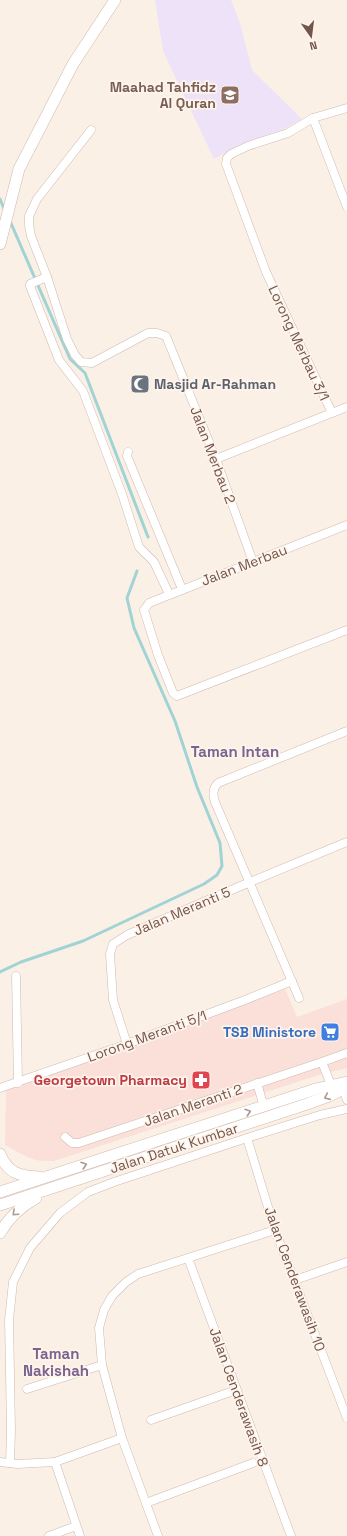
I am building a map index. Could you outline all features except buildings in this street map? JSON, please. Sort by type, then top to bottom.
[{"type":"main road","points":[[0,244],[19,169],[74,64],[115,0]]},
{"type":"main road","name":"Jalan Datuk Kumbar","points":[[0,1192],[332,1085],[346,1086]]},
{"type":"main road","name":"Jalan Datuk Kumbar","points":[[0,1205],[312,1103],[346,1086]]},
{"type":"main road","points":[[0,1154],[3,1162],[15,1173],[24,1176],[47,1177]]},
{"type":"main road","points":[[0,1233],[13,1214],[25,1204],[60,1186]]},
{"type":"street","points":[[347,108],[313,118],[347,207]]},
{"type":"street","name":"Lorong Merbau 3/1","points":[[313,118],[296,129],[248,146],[231,154],[227,158],[227,168],[266,272],[332,413]]},
{"type":"street","points":[[91,130],[37,198],[29,216],[31,236],[45,277],[32,283],[30,286],[55,353],[63,367],[83,390],[122,494],[139,547],[154,562],[169,594]]},
{"type":"street","name":"Jalan Merbau 2","points":[[45,277],[68,339],[75,355],[81,362],[92,363],[148,334],[157,333],[166,336],[216,459],[253,562]]},
{"type":"street","points":[[216,459],[347,407]]},
{"type":"street","points":[[128,452],[128,456],[182,589]]},
{"type":"street","name":"Jalan Merbau","points":[[347,525],[169,594],[149,603],[144,610],[158,656],[174,693],[177,696],[347,630]]},
{"type":"street","points":[[299,998],[215,802],[213,792],[218,783],[347,731]]},
{"type":"street","name":"Jalan Meranti 5","points":[[127,1044],[113,1000],[110,954],[113,944],[127,935],[347,842]]},
{"type":"street","points":[[16,976],[18,1083]]},
{"type":"street","name":"Lorong Meranti 5/1","points":[[0,1088],[127,1044],[292,981]]},
{"type":"street","name":"Jalan Meranti 2","points":[[65,1137],[72,1143],[79,1143],[347,1053]]},
{"type":"street","points":[[322,1062],[332,1085]]},
{"type":"street","points":[[257,1083],[264,1107]]},
{"type":"street","points":[[346,1086],[347,1100]]},
{"type":"street","points":[[10,1463],[11,1430],[9,1320],[13,1282],[30,1248],[60,1213],[88,1192],[114,1182],[320,1115],[347,1109]]},
{"type":"street","name":"Jalan Cenderawasih 10","points":[[247,1138],[275,1230],[347,1418]]},
{"type":"street","points":[[158,1536],[122,1438],[102,1365],[99,1328],[104,1310],[112,1296],[126,1282],[138,1274],[275,1230]]},
{"type":"street","name":"Jalan Cenderawasih 8","points":[[188,1258],[291,1536]]},
{"type":"street","points":[[295,1280],[347,1262]]},
{"type":"street","points":[[27,1389],[102,1365]]},
{"type":"street","points":[[151,1420],[236,1390]]},
{"type":"street","points":[[0,1462],[36,1464],[54,1462],[122,1438]]},
{"type":"street","points":[[54,1462],[80,1536]]},
{"type":"street","points":[[146,1503],[254,1463]]},
{"type":"street","points":[[48,1536],[76,1526]]},
{"type":"shaded area","name":"Maahad Tahfidz Al Quran","points":[[155,0],[231,0],[240,23],[252,70],[302,119],[286,128],[239,145],[214,159],[163,51]]},
{"type":"shaded area","points":[[285,989],[297,1017],[347,999],[347,1068],[319,1075],[54,1161],[40,1161],[27,1157],[5,1145],[6,1089]]},
{"type":"waterway","points":[[0,199],[5,211]]},
{"type":"waterway","points":[[10,221],[70,359],[85,373],[148,537]]},
{"type":"waterway","points":[[0,972],[21,962],[83,941],[204,884],[217,875],[222,866],[220,843],[197,787],[175,721],[134,628],[127,598],[137,571]]},
{"type":"place","name":"Maahad Tahfidz Al Quran","points":[[230,95]]},
{"type":"place","name":"Masjid Ar-Rahman","points":[[140,384]]},
{"type":"place","name":"TSB Ministore","points":[[330,1032]]},
{"type":"place","name":"Georgetown Pharmacy","points":[[201,1080]]},
{"type":"district","name":"Taman Intan","points":[[235,751]]},
{"type":"district","name":"Taman Nakishah","points":[[56,1362]]}]
